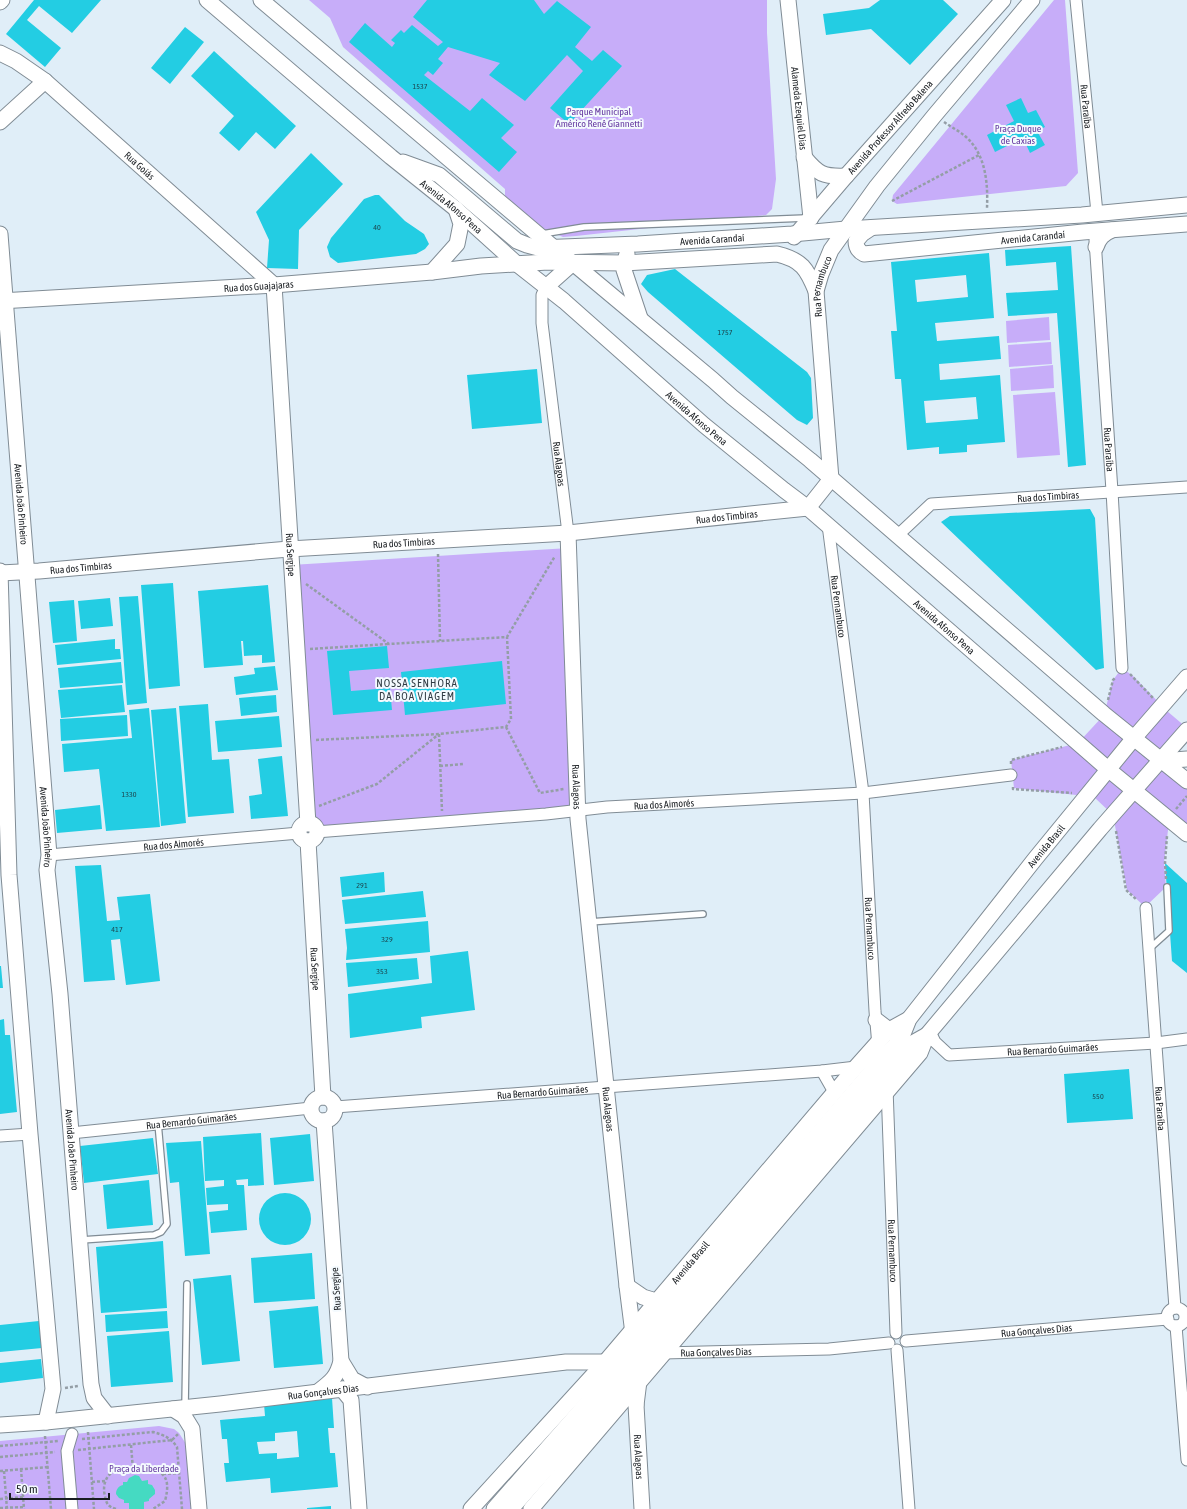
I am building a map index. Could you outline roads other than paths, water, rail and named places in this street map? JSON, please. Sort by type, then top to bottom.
[{"type":"street","name":"Avenida Afonso Pena","points":[[207,0],[391,157],[456,209],[517,264],[564,301],[704,425],[808,508],[1109,770],[1187,834]]},
{"type":"street","points":[[261,0],[552,247],[640,318],[831,479],[1104,714],[1187,781]]},
{"type":"street","name":"Alameda Ezequiel Dias","points":[[788,0],[811,218]]},
{"type":"street","name":"Avenida Professor Alfredo Balena","points":[[778,254],[798,234],[846,176],[1003,0]]},
{"type":"street","points":[[846,229],[877,186],[1032,0]]},
{"type":"street","name":"Rua Paraíba","points":[[1076,0],[1094,214]]},
{"type":"street","name":"Rua Goiás","points":[[0,53],[16,61],[45,81],[274,285]]},
{"type":"street","points":[[0,122],[45,81]]},
{"type":"street","name":"Avenida Carandaí","points":[[391,157],[439,175],[518,241],[527,246],[538,248],[638,244],[798,234],[846,229],[1094,214],[1187,206]]},
{"type":"street","points":[[804,157],[816,171],[832,176],[846,176]]},
{"type":"street","points":[[432,272],[457,244],[461,224],[456,209]]},
{"type":"street","points":[[1094,214],[1094,232]]},
{"type":"street","name":"Avenida Carandaí","points":[[871,228],[862,234],[856,241],[857,248],[864,254],[1187,224]]},
{"type":"street","name":"Rua Pernambuco","points":[[831,479],[816,291],[831,250],[846,229]]},
{"type":"street","points":[[1096,247],[1098,240],[1112,230]]},
{"type":"street","name":"Rua Paraíba","points":[[1094,232],[1112,491],[1122,668]]},
{"type":"street","name":"Avenida João Pinheiro","points":[[0,234],[2,301],[49,855],[47,870],[60,994],[91,1384],[94,1398],[108,1416]]},
{"type":"street","points":[[638,244],[628,252],[624,264],[626,276],[640,318]]},
{"type":"street","points":[[778,254],[789,257],[800,263],[806,270],[816,291]]},
{"type":"street","name":"Avenida Carandaí","points":[[517,264],[624,264],[778,254]]},
{"type":"street","points":[[546,287],[573,263]]},
{"type":"street","name":"Rua dos Guajajaras","points":[[2,301],[274,285],[517,264]]},
{"type":"street","name":"Rua Sergipe","points":[[274,285],[323,1097]]},
{"type":"street","name":"Rua Alagoas","points":[[546,287],[542,295],[542,323],[568,533],[576,787],[627,1286],[636,1347]]},
{"type":"street","points":[[808,508],[831,479]]},
{"type":"street","name":"Rua dos Timbiras","points":[[897,536],[931,504],[1187,487]]},
{"type":"street","name":"Rua dos Timbiras","points":[[0,573],[289,549],[568,533],[808,508]]},
{"type":"street","name":"Rua Pernambuco","points":[[828,526],[863,793],[876,1020],[882,1068],[888,1091],[896,1333]]},
{"type":"street","points":[[0,573],[4,859],[53,1389],[46,1429]]},
{"type":"street","name":"Avenida Brasil","points":[[511,1509],[628,1376],[882,1068],[900,1038],[909,1019],[1035,859],[1134,738],[1187,677]]},
{"type":"street","name":"Avenida Brasil","points":[[494,1509],[628,1376],[663,1353],[920,1053],[929,1034],[1113,815],[1187,730]]},
{"type":"street","points":[[1161,761],[1187,759]]},
{"type":"street","name":"Rua dos Aimorés","points":[[49,855],[307,828],[442,822],[607,807],[863,793],[1011,775]]},
{"type":"street","name":"Rua Paraíba","points":[[1146,908],[1175,1308]]},
{"type":"street","points":[[876,1020],[900,1038]]},
{"type":"street","name":"Avenida Brasil","points":[[472,1509],[606,1361],[834,1092],[878,1043],[929,1034]]},
{"type":"street","name":"Rua Bernardo Guimarães","points":[[929,1034],[949,1055],[1187,1039]]},
{"type":"street","name":"Rua Bernardo Guimarães","points":[[335,1107],[822,1071],[856,1067]]},
{"type":"street","name":"Avenida Brasil","points":[[531,1509],[628,1376],[636,1347],[882,1068]]},
{"type":"street","points":[[822,1071],[834,1092]]},
{"type":"street","points":[[323,1097],[332,1101],[335,1107],[332,1116],[324,1120],[315,1117],[311,1108],[315,1100],[323,1097]]},
{"type":"street","name":"Rua Bernardo Guimarães","points":[[71,1133],[311,1108]]},
{"type":"street","name":"Rua Sergipe","points":[[319,1391],[332,1381],[338,1373],[341,1361],[324,1120]]},
{"type":"street","points":[[0,1136],[30,1134]]},
{"type":"street","points":[[627,1286],[642,1297],[656,1301]]},
{"type":"street","points":[[1172,1322],[1182,1324],[1186,1317],[1181,1309],[1175,1308],[1168,1313],[1172,1322],[1187,1460]]},
{"type":"street","name":"Rua Gonçalves Dias","points":[[906,1341],[1172,1322]]},
{"type":"street","points":[[893,1347],[902,1349],[906,1341],[902,1334],[896,1333],[889,1337],[893,1347],[909,1509]]},
{"type":"street","name":"Rua Gonçalves Dias","points":[[663,1353],[893,1347]]},
{"type":"street","name":"Rua Sergipe","points":[[341,1361],[352,1379],[367,1387]]},
{"type":"street","name":"Rua Gonçalves Dias","points":[[0,1425],[46,1429],[108,1416],[319,1391],[367,1387],[566,1362],[606,1361],[628,1376]]},
{"type":"street","name":"Rua Alagoas","points":[[628,1376],[636,1405],[642,1509]]},
{"type":"street","points":[[342,1389],[350,1400],[359,1509]]},
{"type":"street","points":[[179,1408],[192,1428],[199,1509]]},
{"type":"street","points":[[70,1441],[72,1509]]},
{"type":"lane","points":[[538,234],[584,227],[811,218]]},
{"type":"lane","points":[[1149,949],[1169,931],[1167,888]]},
{"type":"lane","points":[[589,922],[703,914]]},
{"type":"lane","points":[[79,1240],[154,1235],[161,1232],[167,1224],[158,1124]]},
{"type":"lane","points":[[179,1408],[187,1284]]},
{"type":"district","name":"NOSSA SENHORA DA BOA VIAGEM","points":[[417,689]]},
{"type":"park label","name":"Parque Municipal Américo Renê Giannetti","points":[[599,116]]},
{"type":"park label","name":"Praça Duque de Caxias","points":[[1018,134]]},
{"type":"park label","name":"Praça da Liberdade","points":[[144,1468]]}]
